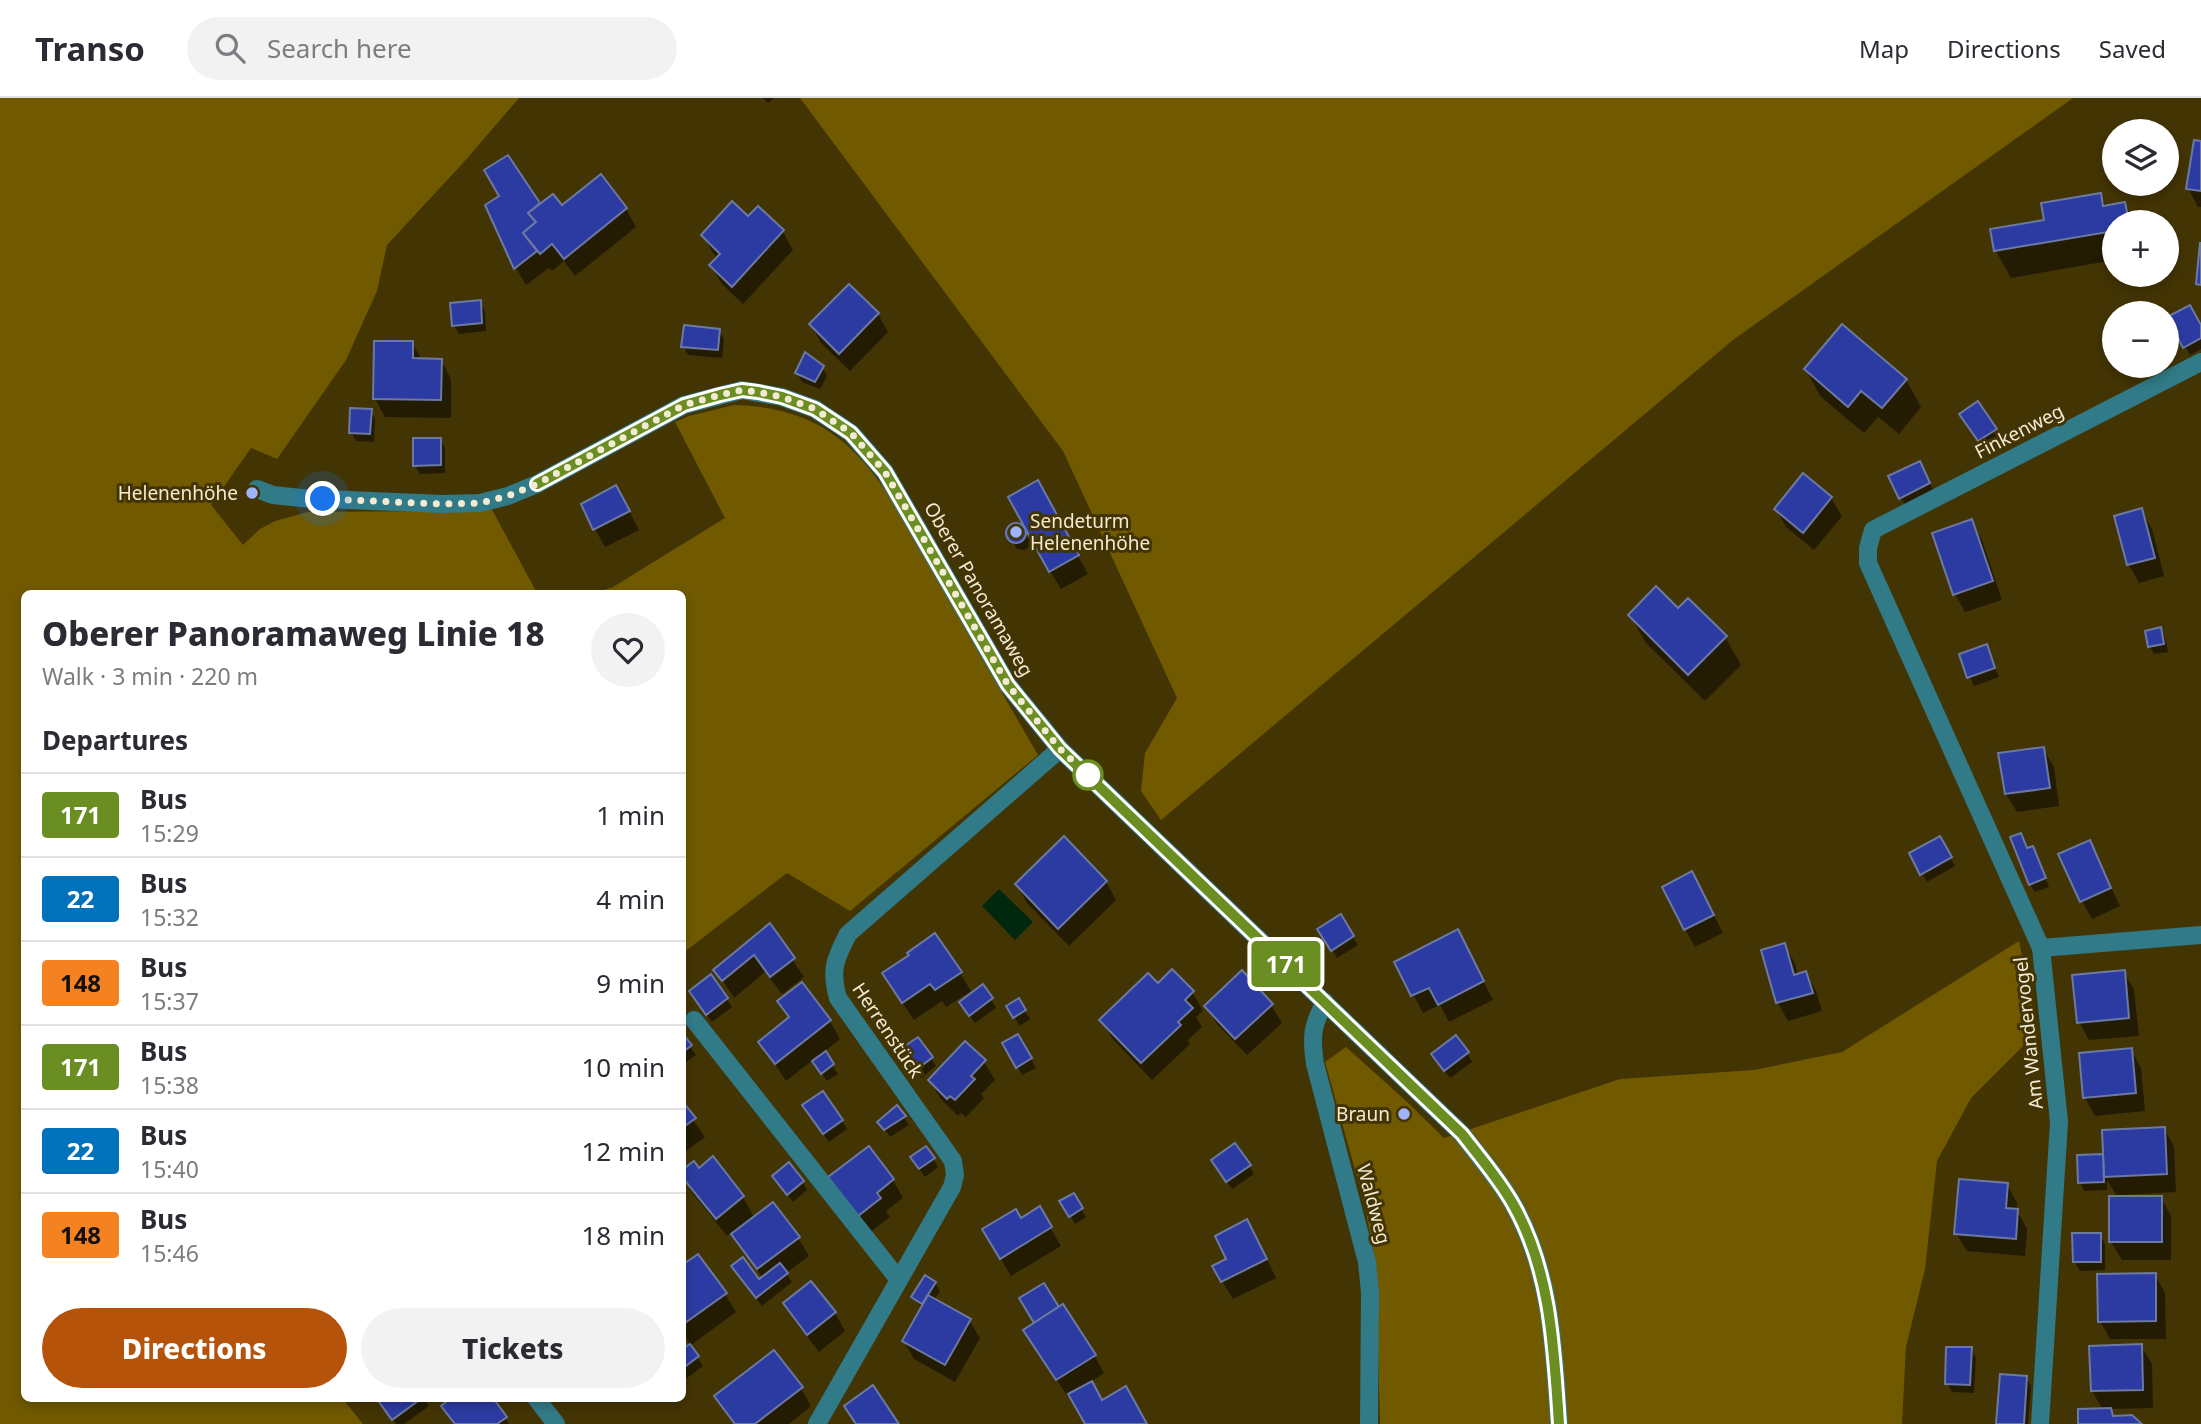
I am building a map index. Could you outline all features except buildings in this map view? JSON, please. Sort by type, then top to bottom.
[{"type":"street","name":"Finkenweg","points":[[1868,548],[1873,530],[2201,362]]},
{"type":"street","name":"Oberer Panoramaweg","points":[[257,489],[273,495],[301,498],[480,503],[508,496],[537,484],[684,405],[742,390],[782,397],[815,409],[851,433],[885,472],[1008,685],[1060,749],[1462,1134],[1513,1203],[1533,1248],[1546,1293],[1553,1337],[1559,1424]]},
{"type":"street","name":"Am Wandervogel","points":[[1868,548],[1868,563],[2041,948],[2059,1122],[2040,1424]]},
{"type":"street","name":"Herrenstück","points":[[817,1424],[952,1187],[955,1175],[953,1161],[838,998],[832,978],[836,957],[848,933],[1060,749]]},
{"type":"street","points":[[2041,948],[2201,934]]},
{"type":"street","name":"Waldweg","points":[[1325,1002],[1315,1020],[1311,1038],[1315,1064],[1367,1262],[1370,1292],[1369,1424]]},
{"type":"street","points":[[694,1020],[899,1279]]},
{"type":"street","points":[[539,1402],[556,1424]]},
{"type":"shaded area","points":[[0,98],[519,98],[387,245],[377,291],[346,360],[277,459],[251,448],[211,505],[243,545],[260,529],[275,521],[308,512],[448,511],[490,506],[535,590],[21,590],[21,1402],[345,1402],[363,1424],[0,1424]]},
{"type":"shaded area","points":[[800,98],[2073,98],[1733,340],[1161,820],[1141,791],[1145,753],[1177,698],[1063,451]]},
{"type":"shaded area","points":[[734,405],[782,411],[825,429],[851,449],[875,476],[897,508],[1038,755],[850,911],[787,873],[686,951],[686,590],[604,590],[725,518],[675,422]]},
{"type":"shaded area","points":[[999,889],[1033,922],[1015,940],[982,906]]},
{"type":"shaded area","points":[[2019,941],[2037,1032],[1971,1098],[1937,1161],[1925,1269],[1906,1347],[1902,1424],[1380,1424],[1376,1265],[1364,1202],[1325,1062],[1346,1047],[1444,1138],[1620,1079],[1754,1070],[1842,1052]]},
{"type":"bus line","name":"171","points":[[537,484],[684,405],[742,390],[782,397],[815,409],[851,433],[885,472],[1008,685],[1060,749],[1462,1134],[1513,1203],[1533,1248],[1546,1293],[1553,1337],[1559,1424]]},
{"type":"place","name":"Helenenhöhe","points":[[252,493]]},
{"type":"place","name":"Sendeturm Helenenhöhe","points":[[1016,532]]},
{"type":"place","name":"Braun","points":[[1404,1114]]},
{"type":"route","points":[[323,499],[480,503],[508,496],[537,484],[684,405],[742,390],[782,397],[815,409],[851,433],[885,472],[1008,685],[1060,749],[1088,775]]}]
